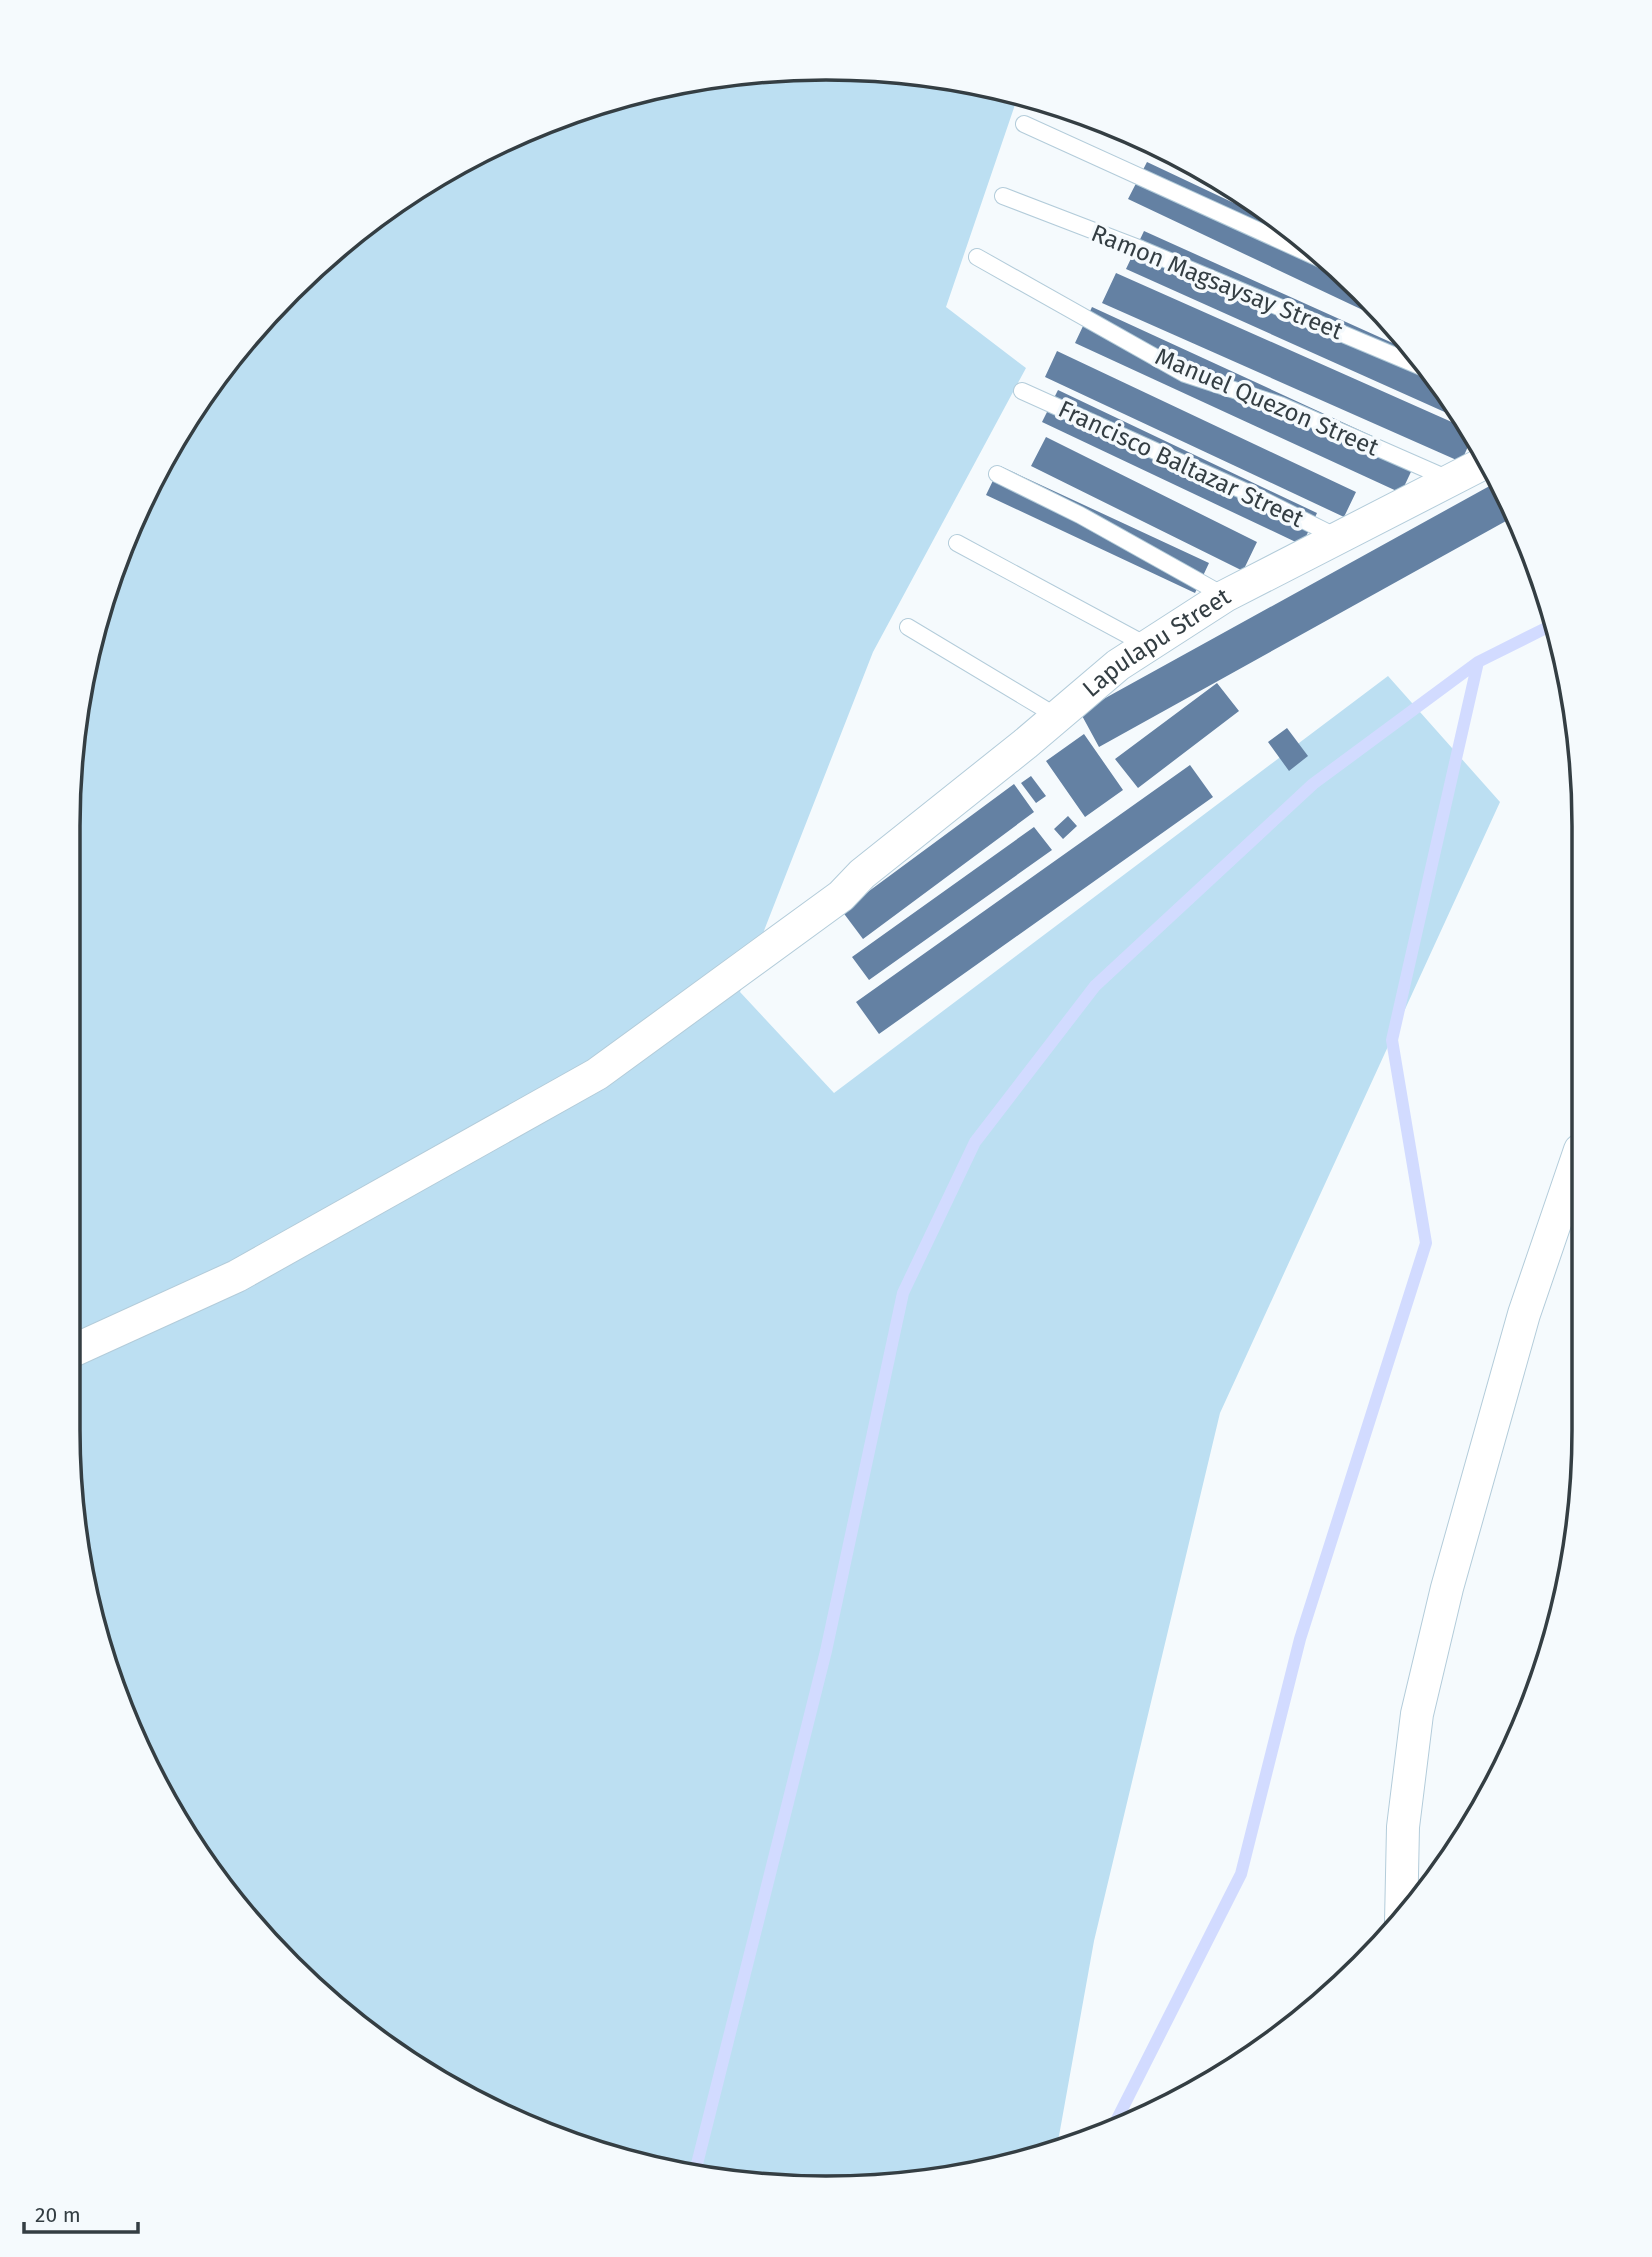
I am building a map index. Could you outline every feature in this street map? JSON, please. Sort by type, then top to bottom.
[{"type":"street","name":"Lapulapu Street","points":[[80,1348],[237,1276],[597,1074],[841,896],[862,874],[1058,717],[1118,665],[1226,596],[1479,466]]},
{"type":"street","points":[[1402,1903],[1403,1826],[1417,1714],[1447,1588],[1524,1314],[1572,1173]]},
{"type":"lane","points":[[1024,124],[1295,247]]},
{"type":"lane","name":"Ramon Magsaysay Street","points":[[1003,196],[1141,249],[1408,362]]},
{"type":"lane","name":"Manuel Quezon Street","points":[[977,257],[1185,374],[1280,405],[1451,480]]},
{"type":"lane","name":"Francisco Baltazar Street","points":[[1022,391],[1253,495],[1339,538]]},
{"type":"lane","points":[[997,474],[1080,515],[1226,596]]},
{"type":"lane","points":[[957,543],[1148,646]]},
{"type":"lane","points":[[908,627],[1058,717]]},
{"type":"shaded area","points":[[826,80],[923,87],[1015,105],[946,307],[1026,368],[873,652],[740,992],[834,1093],[1388,676],[1500,802],[1220,1413],[1094,1941],[1058,2139],[971,2162],[923,2170],[826,2176],[729,2170],[633,2151],[586,2137],[496,2100],[412,2051],[334,1991],[266,1923],[206,1845],[180,1804],[137,1716],[106,1624],[87,1528],[80,1431],[80,826],[82,777],[95,681],[120,586],[157,496],[206,412],[266,334],[334,266],[412,206],[453,180],[541,137],[633,106],[729,87]]},
{"type":"building","points":[[1147,162],[1239,205],[1318,266],[1364,311],[1128,199]]},
{"type":"building","points":[[1144,231],[1394,344],[1447,413],[1126,269]]},
{"type":"building","points":[[1116,273],[1453,422],[1468,447],[1461,462],[1102,303]]},
{"type":"building","points":[[1092,307],[1418,457],[1401,493],[1075,343]]},
{"type":"building","points":[[1057,351],[1356,492],[1344,517],[1045,377]]},
{"type":"building","points":[[1058,390],[1317,513],[1302,545],[1042,422]]},
{"type":"building","points":[[1046,437],[1257,542],[1243,571],[1031,466]]},
{"type":"building","points":[[1000,466],[1209,563],[1195,593],[986,495]]},
{"type":"building","points":[[1490,486],[1506,521],[1099,747],[1080,712]]},
{"type":"building","points":[[1217,683],[1239,711],[1138,788],[1115,759]]},
{"type":"building","points":[[1287,728],[1308,756],[1289,771],[1268,742]]},
{"type":"building","points":[[1084,734],[1123,790],[1085,817],[1046,761]]},
{"type":"building","points":[[1190,765],[1213,797],[879,1034],[856,1002]]},
{"type":"building","points":[[1031,776],[1046,796],[1036,803],[1021,783]]},
{"type":"building","points":[[1014,784],[1034,812],[863,939],[842,911]]},
{"type":"building","points":[[1068,816],[1077,826],[1063,839],[1054,829]]},
{"type":"building","points":[[1034,827],[1052,850],[869,980],[852,957]]},
{"type":"waterway","points":[[697,2165],[826,1651],[903,1293],[975,1142],[1095,986],[1313,784],[1478,662],[1545,629]]},
{"type":"waterway","points":[[1118,2117],[1241,1874],[1300,1639],[1426,1243],[1392,1040],[1478,662]]}]
